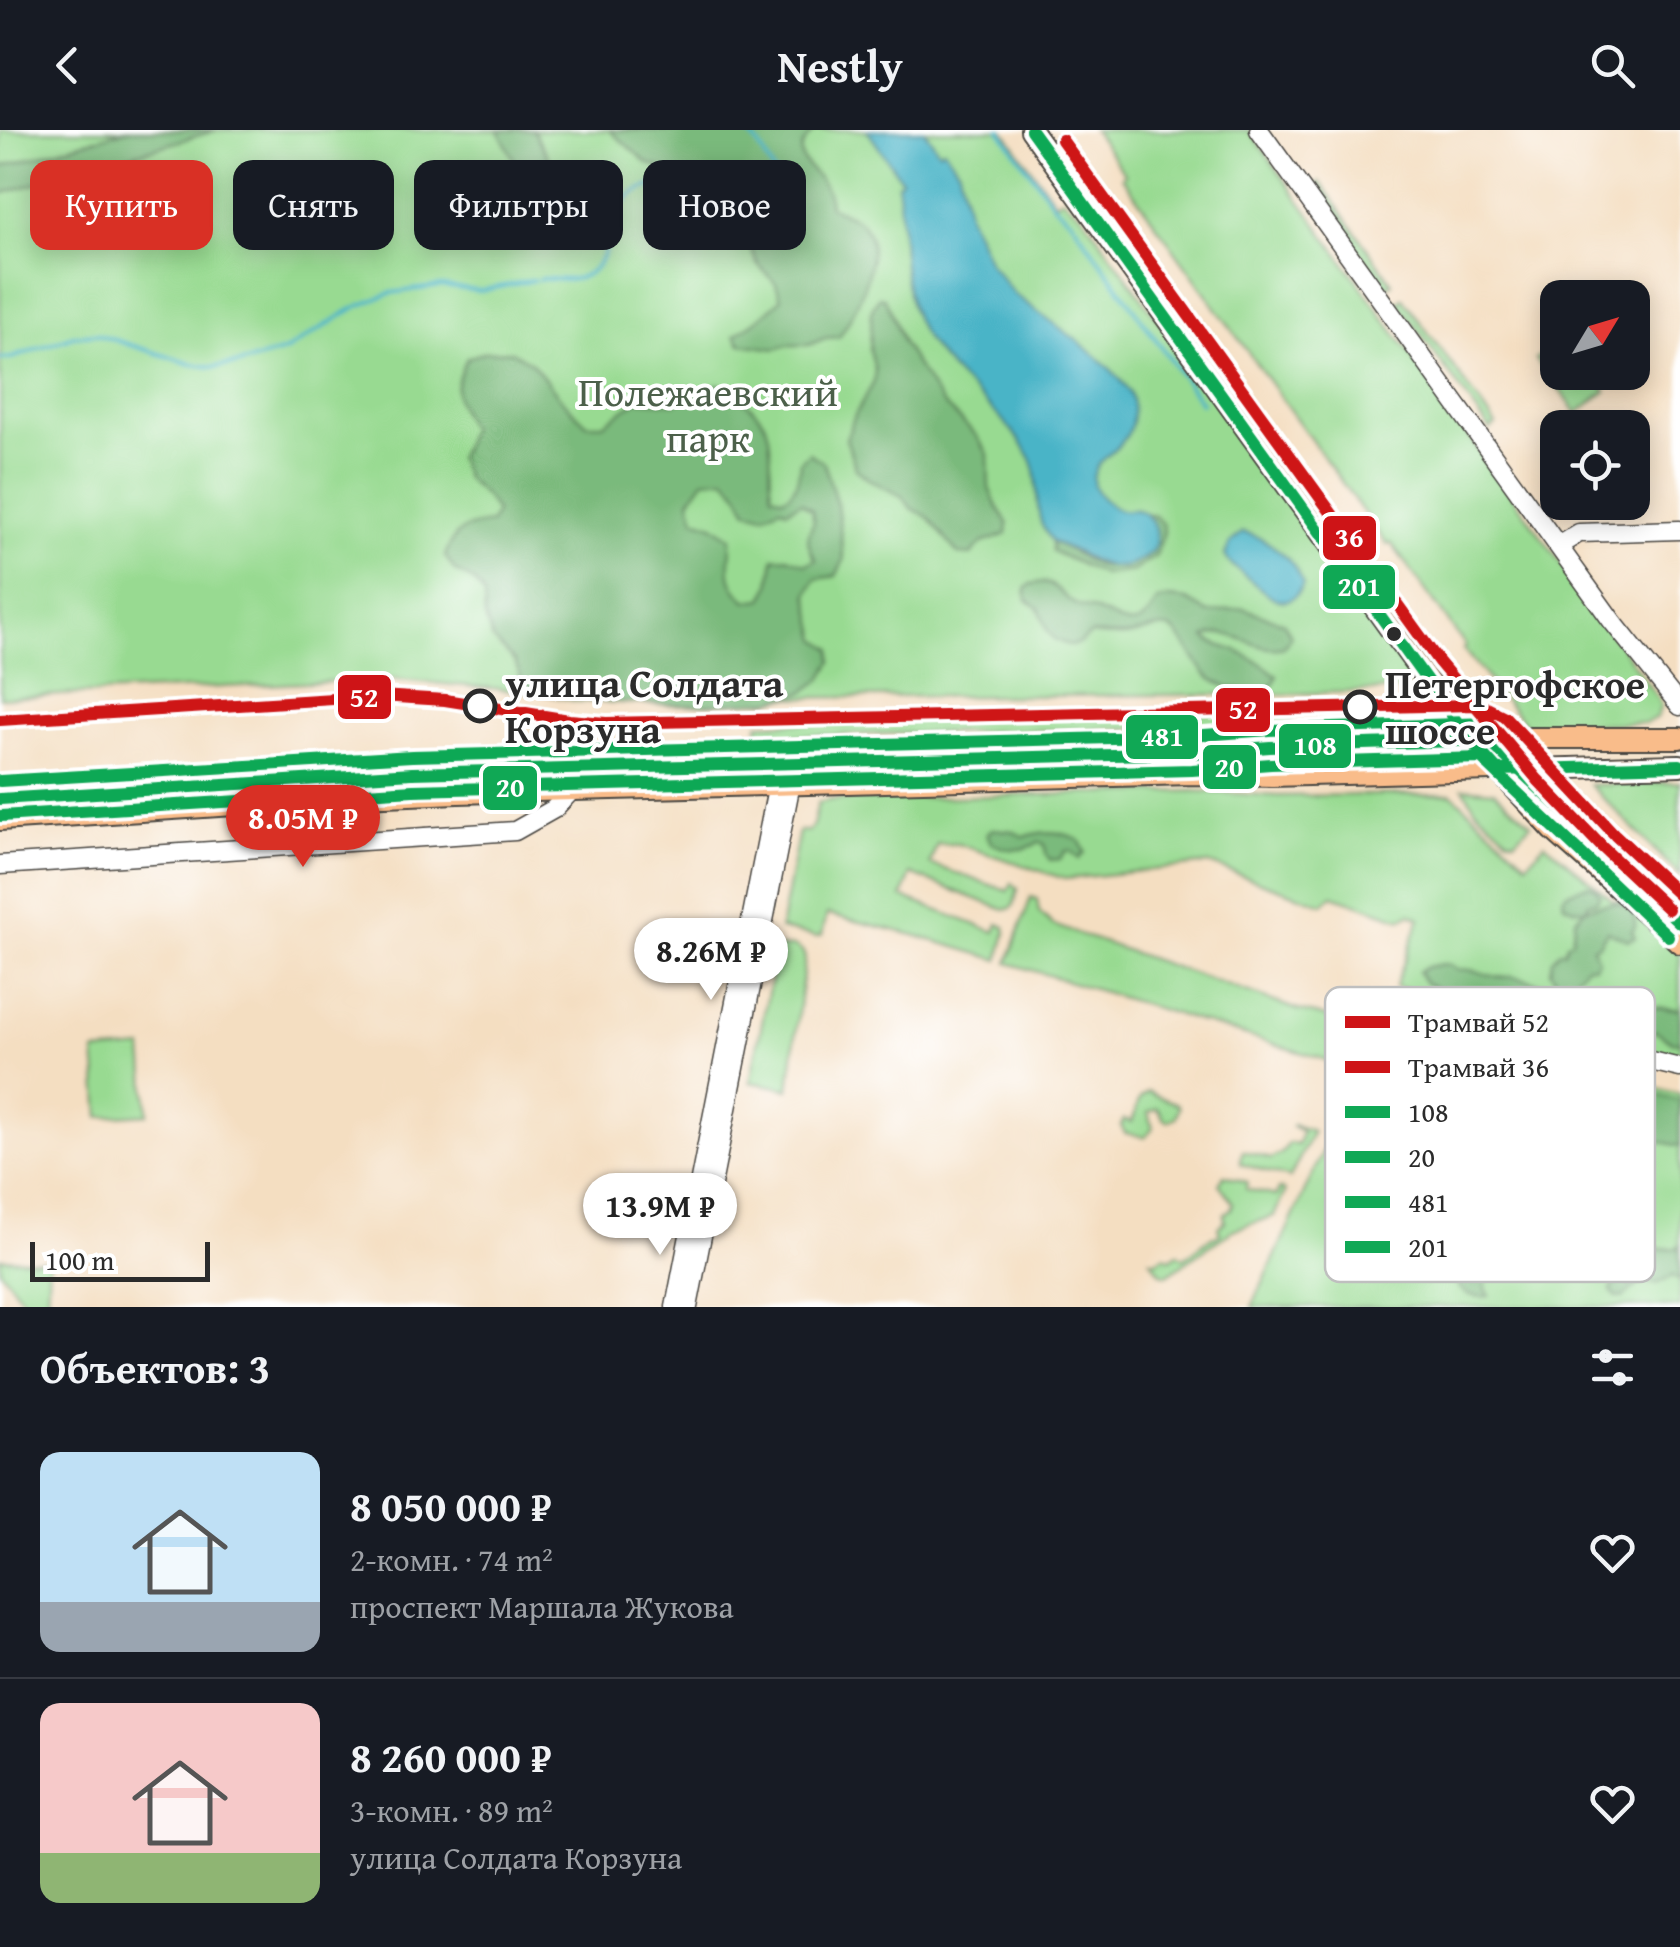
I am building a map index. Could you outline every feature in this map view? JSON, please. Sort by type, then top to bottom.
[{"type":"main road","points":[[1031,130],[1480,740],[1553,830],[1680,943]]},
{"type":"main road","points":[[1046,130],[1480,740]]},
{"type":"main road","points":[[0,820],[362,797],[572,790],[1270,746],[1680,738]]},
{"type":"main road","points":[[0,799],[378,775],[1272,776],[1680,764]]},
{"type":"main road","points":[[1507,770],[1627,871],[1680,924]]},
{"type":"street","points":[[1259,130],[1558,546],[1680,706]]},
{"type":"street","points":[[1558,546],[1579,534],[1680,530]]},
{"type":"street","points":[[675,1307],[786,776]]},
{"type":"street","points":[[688,1307],[786,776]]},
{"type":"street","points":[[0,865],[515,832],[554,809],[572,790]]},
{"type":"street","points":[[1655,1062],[1680,1068]]},
{"type":"green space","name":"Полежаевский парк","points":[[0,130],[1004,130],[1055,202],[1062,198],[1082,214],[1416,680],[1400,690],[1294,694],[612,699],[387,679],[0,698]]},
{"type":"green space","points":[[126,130],[217,130],[115,160],[30,160],[30,185],[0,194],[0,167]]},
{"type":"green space","points":[[498,130],[533,130],[550,160],[514,160]]},
{"type":"green space","points":[[609,130],[815,130],[803,146],[804,160],[644,160]]},
{"type":"green space","points":[[1093,130],[1249,130],[1657,697],[1661,706],[1657,717],[1646,723],[1527,726],[1463,649],[1466,646],[1391,543],[1387,545],[1122,177],[1125,174]]},
{"type":"green space","points":[[806,163],[824,186],[830,206],[853,217],[870,237],[870,266],[853,313],[839,337],[809,345],[776,349],[741,344],[735,335],[781,299],[776,284],[757,263],[751,250],[806,250]]},
{"type":"green space","points":[[1320,182],[1392,283],[1386,288],[1313,187]]},
{"type":"green space","points":[[879,297],[884,298],[903,344],[918,368],[943,404],[976,435],[988,454],[989,488],[1008,524],[1007,534],[982,543],[971,555],[958,554],[928,517],[856,469],[846,439],[874,382],[870,350],[872,309]]},
{"type":"green space","points":[[1403,298],[1496,425],[1490,430],[1397,302]]},
{"type":"green space","points":[[511,351],[532,363],[587,424],[603,424],[638,400],[674,403],[719,384],[762,419],[769,436],[772,494],[783,498],[794,487],[800,462],[809,453],[824,463],[837,504],[844,560],[836,576],[816,579],[808,594],[818,639],[832,649],[832,662],[822,679],[804,692],[771,701],[695,705],[577,701],[539,693],[522,680],[515,662],[492,638],[485,617],[484,595],[475,582],[455,571],[445,556],[457,534],[491,523],[496,512],[466,479],[458,458],[470,428],[457,401],[458,378],[467,358],[485,352]],"holes":[[[726,478],[748,511],[764,515],[801,502],[812,510],[814,522],[808,541],[816,560],[806,564],[787,557],[774,558],[770,585],[763,599],[747,601],[739,593],[730,572],[731,538],[713,525],[695,519],[690,500],[704,480]]]},
{"type":"green space","points":[[1560,390],[1606,391],[1581,410],[1575,410]]},
{"type":"green space","points":[[1143,514],[1155,516],[1164,532],[1156,556],[1133,571],[1103,575],[1052,551],[1052,542],[1103,567],[1140,560],[1155,542],[1151,524]]},
{"type":"green space","points":[[1043,582],[1077,605],[1127,623],[1142,620],[1157,601],[1170,598],[1187,600],[1209,613],[1243,608],[1284,623],[1291,636],[1284,647],[1274,648],[1226,634],[1205,637],[1252,658],[1277,676],[1268,688],[1236,689],[1208,676],[1169,628],[1123,636],[1091,634],[1071,646],[1055,640],[1039,608],[1027,600],[1026,589]]},
{"type":"green space","points":[[1292,711],[1292,723],[757,737],[759,724]]},
{"type":"green space","points":[[1680,782],[1680,876],[1590,785]]},
{"type":"green space","points":[[1463,788],[1494,791],[1531,823],[1515,840],[1508,838],[1476,809]]},
{"type":"green space","points":[[1194,791],[1278,796],[1452,794],[1527,863],[1545,843],[1680,953],[1680,1059],[1655,1053],[1655,987],[1395,987],[1420,918],[1410,914],[1401,919],[1333,895],[1323,904],[1209,864],[1065,879],[958,844],[937,844],[930,864],[1008,891],[1012,883],[1018,889],[1014,905],[1002,909],[911,874],[902,897],[995,932],[998,924],[1005,927],[999,960],[827,914],[822,935],[817,937],[780,929],[799,831],[809,831],[818,803]]},
{"type":"green space","points":[[992,829],[1013,831],[1024,837],[1045,832],[1065,834],[1079,840],[1085,852],[1079,859],[1066,851],[1060,859],[1050,860],[1044,844],[1039,842],[1015,850],[991,843],[987,834]]},
{"type":"green space","points":[[1587,885],[1594,887],[1600,894],[1586,908],[1610,903],[1624,905],[1634,916],[1636,926],[1632,931],[1635,937],[1628,940],[1607,931],[1593,947],[1598,960],[1594,966],[1587,965],[1564,987],[1550,971],[1552,959],[1572,940],[1575,919],[1585,909],[1564,904],[1566,893]]},
{"type":"green space","points":[[1031,897],[1037,899],[1039,912],[1053,925],[1325,1017],[1325,1060],[1008,963]]},
{"type":"green space","points":[[794,946],[805,958],[789,1089],[750,1082],[777,948]]},
{"type":"green space","points":[[1450,965],[1457,970],[1515,977],[1553,987],[1434,987],[1425,983],[1418,972]]},
{"type":"green space","points":[[1655,1007],[1680,1009],[1680,1042],[1672,1042],[1656,1031]]},
{"type":"green space","points":[[143,1048],[148,1114],[100,1117],[95,1052]]},
{"type":"green space","points":[[1655,1088],[1680,1094],[1680,1307],[1252,1307],[1325,1147],[1325,1282],[1655,1282]]},
{"type":"green space","points":[[1148,1092],[1177,1104],[1176,1117],[1168,1121],[1158,1108],[1148,1113],[1153,1128],[1145,1137],[1125,1133],[1121,1126],[1124,1119],[1132,1122],[1140,1098]]},
{"type":"green space","points":[[1655,1094],[1680,1101],[1680,1146],[1655,1141]]},
{"type":"green space","points":[[1293,1125],[1313,1131],[1290,1178],[1241,1164],[1243,1151],[1271,1159],[1289,1143],[1298,1145],[1302,1131]]},
{"type":"green space","points":[[1224,1175],[1247,1182],[1246,1189],[1276,1196],[1282,1189],[1285,1192],[1274,1216],[1233,1230],[1167,1275],[1161,1273],[1151,1260],[1164,1256],[1170,1259],[1178,1254],[1184,1258],[1220,1233],[1218,1227],[1225,1222],[1224,1214],[1233,1203],[1219,1184]]},
{"type":"green space","points":[[1680,1245],[1680,1281],[1673,1276],[1657,1284],[1642,1284],[1623,1298],[1611,1291],[1618,1282],[1655,1282],[1655,1246]]},
{"type":"green space","points":[[0,1258],[49,1260],[47,1307],[29,1307],[0,1270]]},
{"type":"green space","points":[[1459,1282],[1486,1282],[1489,1296],[1472,1296],[1458,1286]]},
{"type":"water","points":[[867,130],[924,130],[939,151],[944,149],[959,170],[969,217],[989,262],[1013,293],[1093,354],[1129,392],[1133,418],[1129,431],[1098,466],[1093,478],[1096,489],[1109,504],[1143,513],[1152,522],[1154,548],[1137,562],[1124,567],[1101,564],[1052,542],[1047,535],[1039,514],[1035,471],[1029,455],[1006,424],[939,355],[917,323],[906,284],[897,184],[901,179]]},
{"type":"water","points":[[1243,532],[1270,544],[1294,566],[1303,584],[1297,594],[1283,601],[1276,599],[1229,562],[1225,555],[1230,543]]},
{"type":"waterway","points":[[539,279],[574,279],[592,270],[605,252],[613,214],[642,189],[672,184],[774,196],[781,185],[758,144],[745,130]]},
{"type":"waterway","points":[[1000,130],[1055,206],[1072,221],[1201,403]]},
{"type":"waterway","points":[[0,359],[73,336],[96,334],[191,364],[239,364],[285,351],[354,308],[391,293],[441,286],[479,291],[534,280]]},
{"type":"tram line","name":"36","points":[[1062,140],[1439,662],[1538,780],[1668,909]]},
{"type":"tram line","name":"52","points":[[0,720],[380,696],[445,700],[606,723],[1474,705],[1505,717],[1615,835],[1680,896]]},
{"type":"transit line","name":"201","points":[[1031,130],[1428,682],[1497,770],[1680,765]]},
{"type":"transit line","name":"481","points":[[0,781],[412,756],[1191,736],[1489,723],[1500,727],[1680,899]]},
{"type":"transit line","name":"108","points":[[0,799],[412,773],[1192,753],[1488,740],[1680,923]]},
{"type":"transit line","name":"20","points":[[1,816],[413,790],[1192,770],[1481,758],[1668,936]]},
{"type":"place","name":"улица Солдата Корзуна","points":[[480,706]]},
{"type":"place","name":"Петергофское шоссе","points":[[1360,707]]}]
